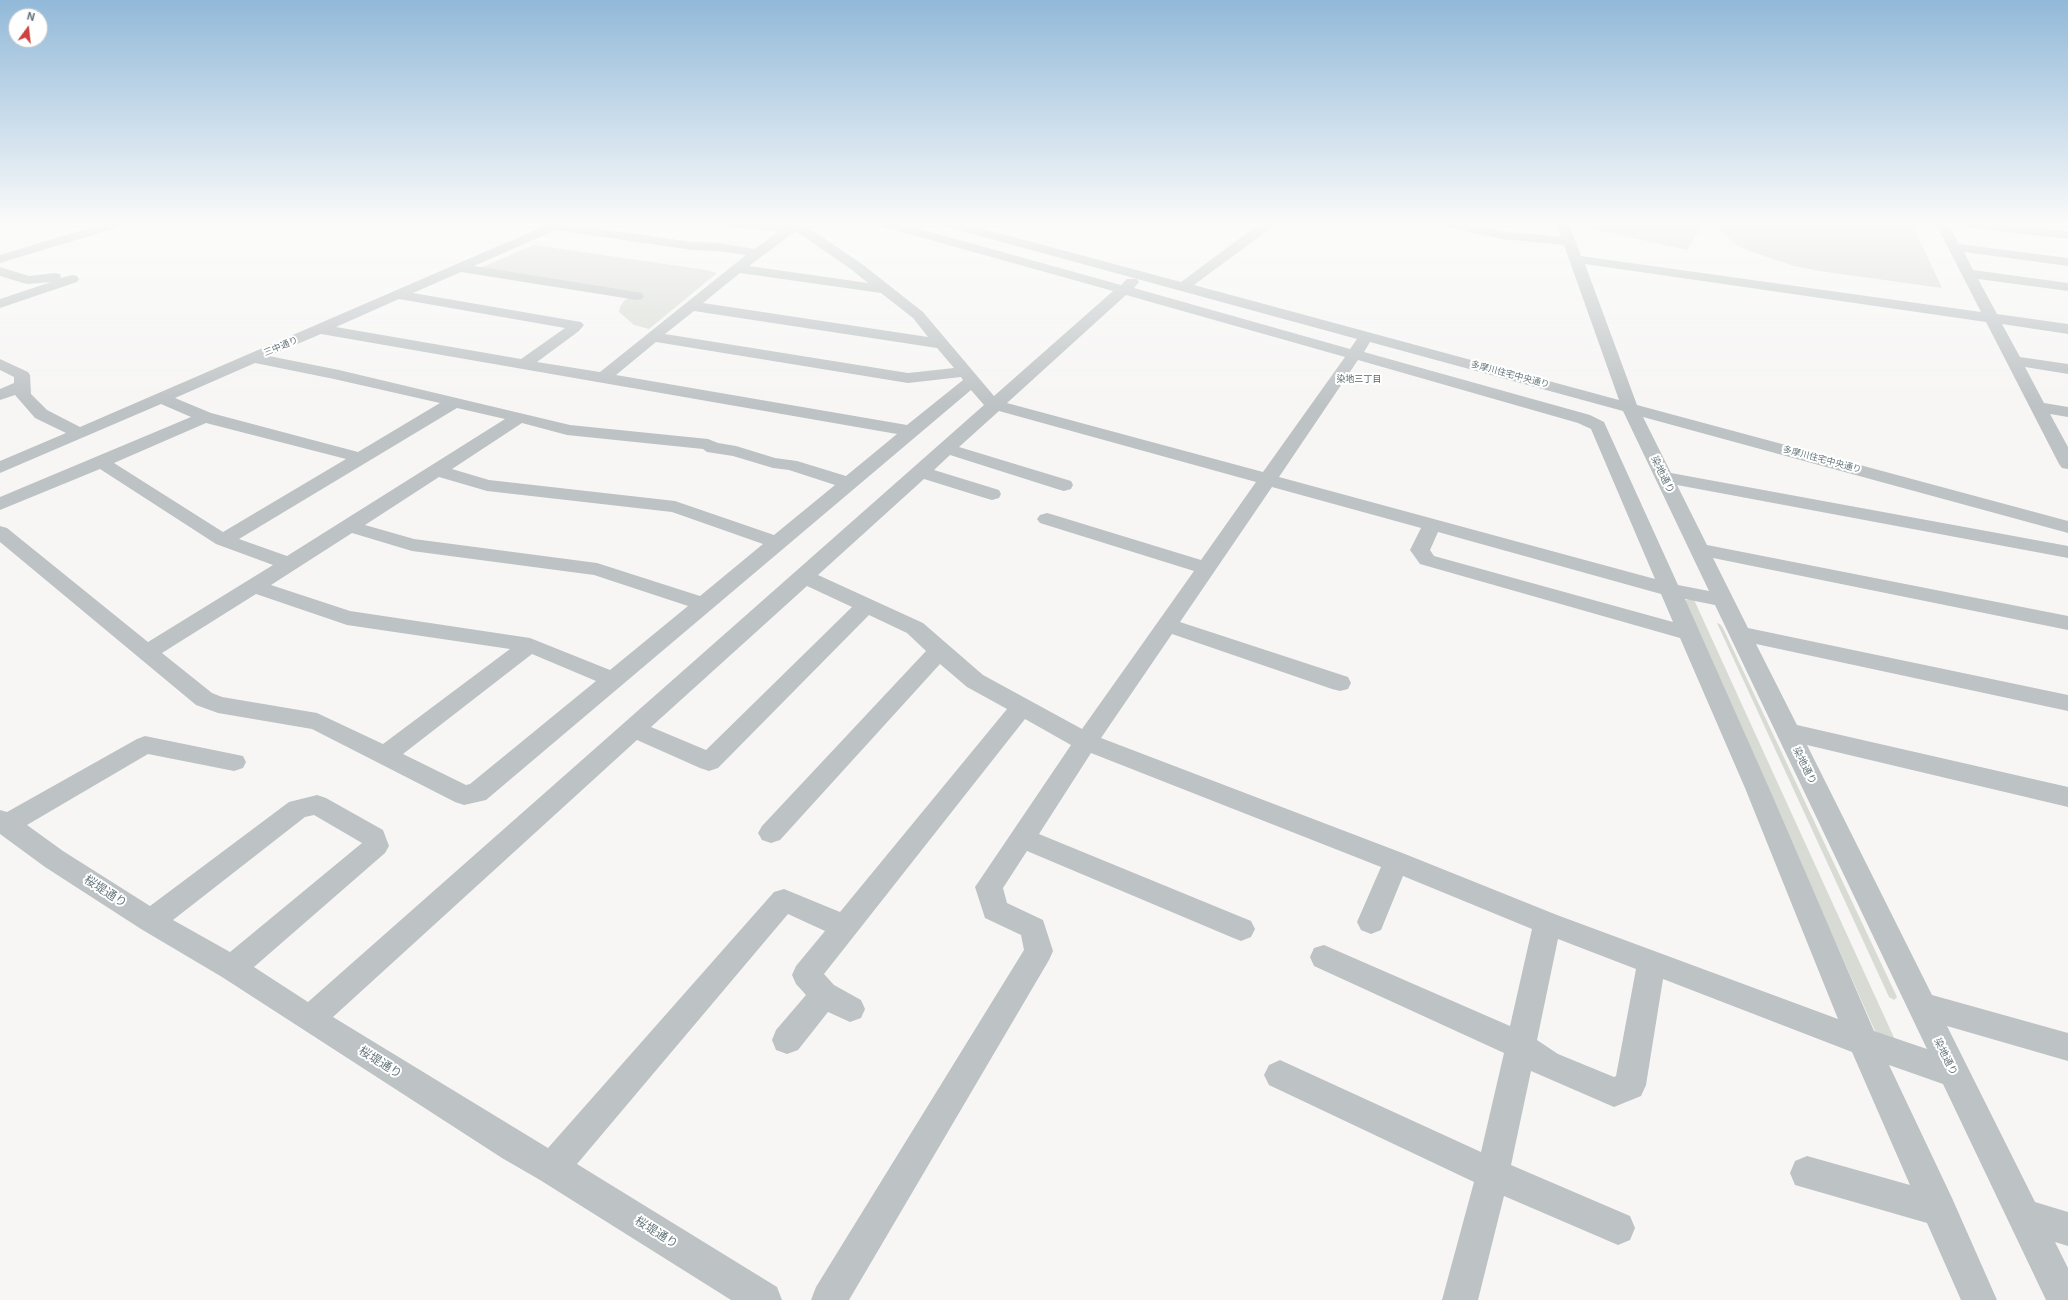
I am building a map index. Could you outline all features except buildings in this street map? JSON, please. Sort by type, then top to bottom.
[{"type":"street","points":[[0,304],[56,285]]},
{"type":"street","name":"三中通り","points":[[0,468],[422,285]]},
{"type":"street","points":[[565,285],[637,296]]},
{"type":"street","points":[[604,377],[716,285]]},
{"type":"street","points":[[854,285],[884,289]]},
{"type":"street","points":[[878,285],[918,315],[988,400],[996,406],[1670,590],[1694,596],[1723,600]]},
{"type":"street","points":[[1105,285],[1360,346],[1593,422],[1598,426],[1689,633],[1863,1042],[1940,1210],[1979,1300]]},
{"type":"street","points":[[310,1019],[1130,285]]},
{"type":"street","name":"多摩川住宅中央通り","points":[[1178,285],[1360,346],[1630,408],[2068,527]]},
{"type":"street","name":"染地通り","points":[[1584,285],[1630,408],[1663,478],[1740,633],[1952,1072],[2065,1300]]},
{"type":"street","points":[[1756,285],[2068,329]]},
{"type":"street","points":[[1975,285],[2067,461]]},
{"type":"street","points":[[2050,285],[2068,287]]},
{"type":"street","points":[[399,295],[576,325],[574,328],[524,364]]},
{"type":"street","points":[[690,306],[943,344]]},
{"type":"street","points":[[321,329],[911,431]]},
{"type":"street","points":[[653,337],[908,378],[968,376]]},
{"type":"street","points":[[829,1300],[1039,951],[1033,928],[994,910],[989,887],[1086,742],[1360,346]]},
{"type":"street","points":[[254,358],[339,375],[341,377],[567,430],[708,444],[713,448],[736,451],[772,463],[791,465],[849,483]]},
{"type":"street","points":[[2014,361],[2068,368]]},
{"type":"street","points":[[0,364],[22,375],[21,386],[23,395],[41,414],[80,433]]},
{"type":"street","points":[[0,532],[204,699],[218,705],[317,721],[464,795],[477,793],[911,431],[968,376]]},
{"type":"street","points":[[0,394],[21,386]]},
{"type":"street","points":[[161,398],[205,417],[361,458]]},
{"type":"street","points":[[223,540],[453,403]]},
{"type":"street","points":[[2039,407],[2068,412]]},
{"type":"street","points":[[0,504],[205,417]]},
{"type":"street","points":[[148,652],[290,564],[518,418]]},
{"type":"street","points":[[948,448],[1064,485]]},
{"type":"street","points":[[101,462],[223,540],[290,564]]},
{"type":"street","points":[[437,470],[487,485],[675,507],[778,543]]},
{"type":"street","points":[[921,472],[992,494]]},
{"type":"street","points":[[1663,478],[2068,552]]},
{"type":"street","points":[[1047,519],[1206,568]]},
{"type":"street","points":[[1432,525],[1420,550],[1427,560],[1689,633]]},
{"type":"street","points":[[350,526],[412,545],[597,569],[704,604]]},
{"type":"street","points":[[1698,549],[2068,623]]},
{"type":"street","points":[[804,577],[915,628],[939,651],[975,681],[1086,742],[1651,963],[1863,1042],[1952,1072]]},
{"type":"street","points":[[254,586],[347,618],[530,645],[613,680]]},
{"type":"street","points":[[633,729],[709,762],[866,606]]},
{"type":"street","points":[[1168,625],[1340,683]]},
{"type":"street","points":[[1740,633],[2068,703]]},
{"type":"street","points":[[385,755],[530,645]]},
{"type":"street","points":[[771,833],[939,651]]},
{"type":"street","points":[[850,1009],[824,994],[806,975],[1022,707]]},
{"type":"street","points":[[1788,732],[2068,798]]},
{"type":"street","points":[[3,822],[145,745],[234,762]]},
{"type":"street","points":[[151,921],[298,809],[317,805],[374,837],[376,846],[232,968]]},
{"type":"street","name":"桜堤通り","points":[[3,822],[151,921],[232,968],[310,1019],[514,1147],[552,1168],[764,1300]]},
{"type":"street","points":[[1022,838],[1241,928]]},
{"type":"street","points":[[1371,922],[1396,862]]},
{"type":"street","points":[[552,1168],[784,900],[844,927]]},
{"type":"street","points":[[1460,1300],[1493,1174],[1547,923]]},
{"type":"street","points":[[1324,957],[1521,1046],[1547,1064],[1614,1092],[1630,1085],[1651,963]]},
{"type":"street","points":[[787,1040],[824,994]]},
{"type":"street","points":[[1920,1005],[2068,1047]]},
{"type":"street","points":[[1280,1075],[1493,1174],[1618,1228]]},
{"type":"street","points":[[1807,1172],[1940,1210]]},
{"type":"street","points":[[2022,1215],[2068,1229]]},
{"type":"shaded area","points":[[585,285],[703,285],[649,329],[634,325],[619,312],[624,301],[635,292]]},
{"type":"shaded area","points":[[1918,285],[1940,285],[1942,288]]},
{"type":"shaded area","points":[[1694,600],[1696,604],[1896,1042],[1883,1038],[1875,1031],[1684,601]]},
{"type":"shaded area","points":[[1717,623],[1723,628],[1897,997],[1894,1000],[1889,997]]},
{"type":"district","name":"染地三丁目","points":[[1359,380]]}]
